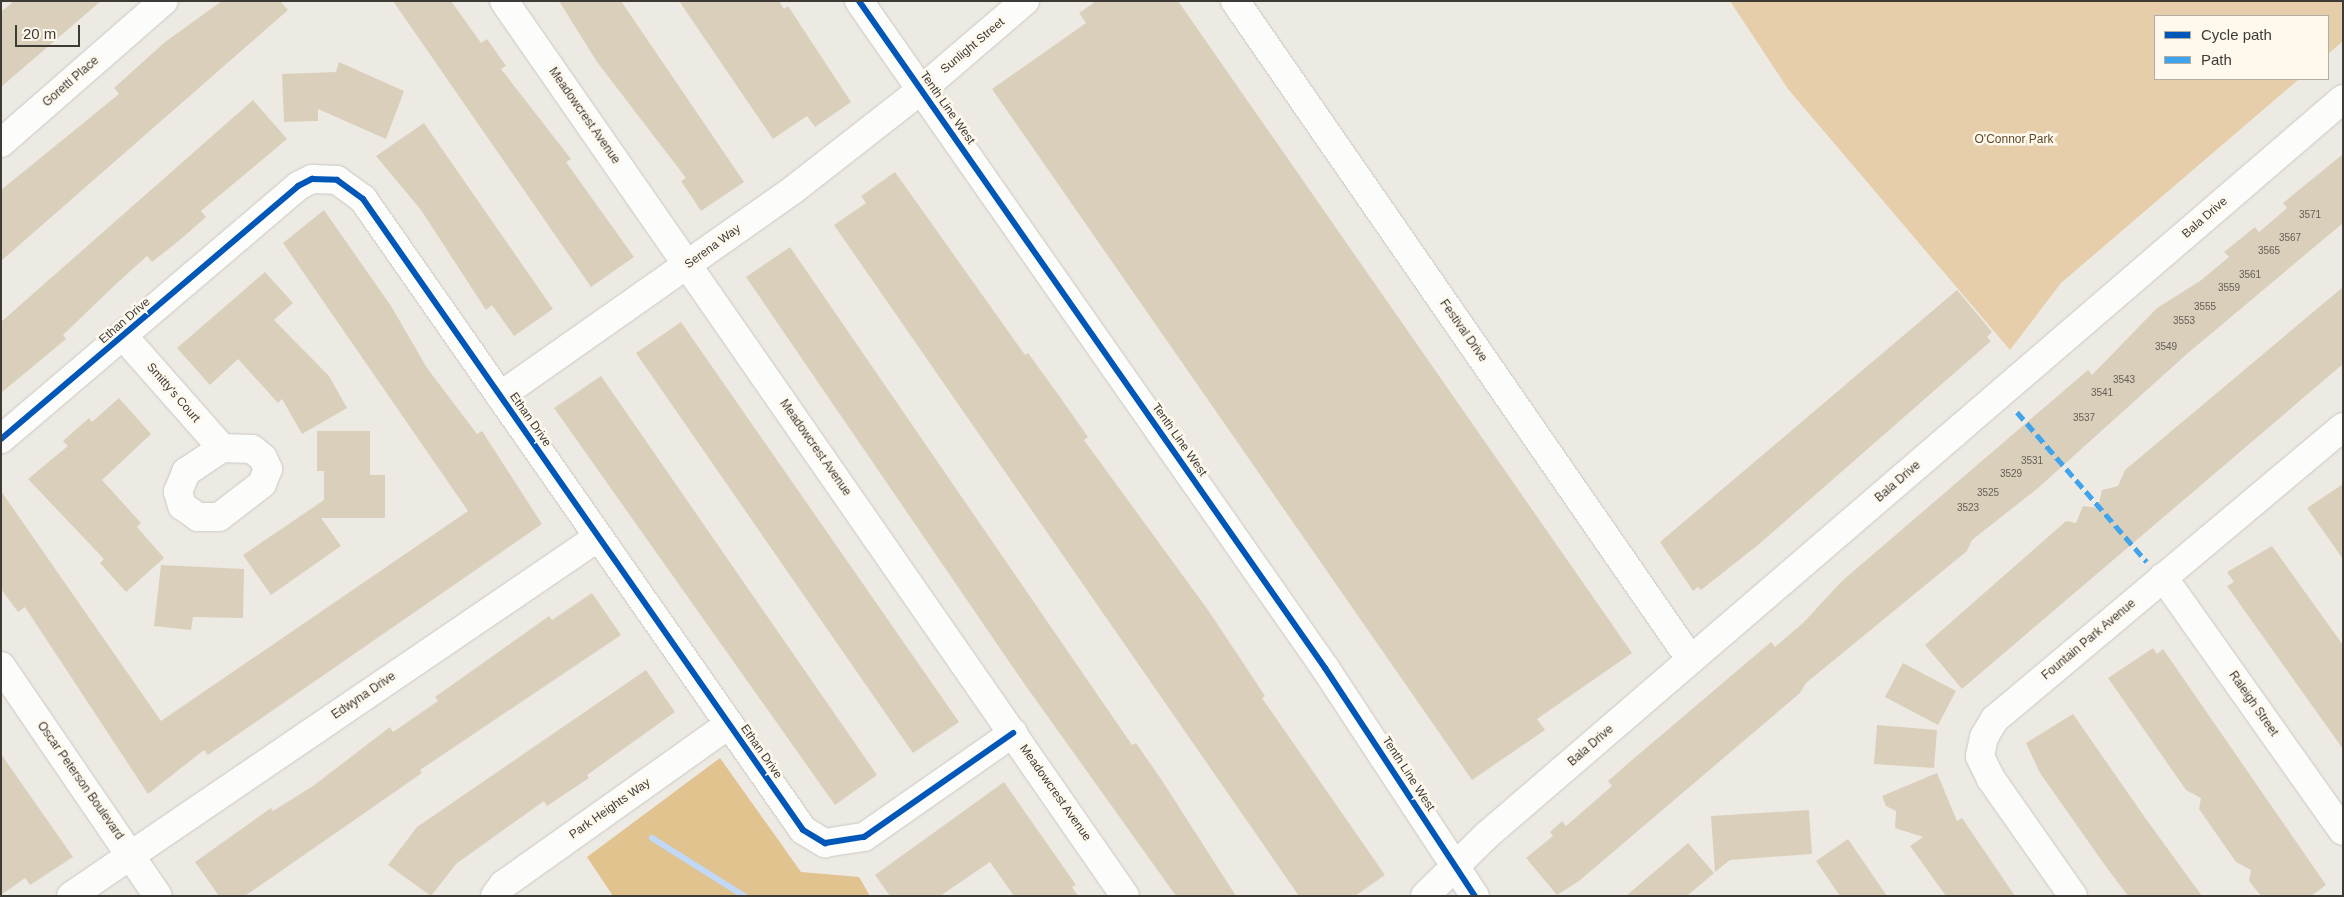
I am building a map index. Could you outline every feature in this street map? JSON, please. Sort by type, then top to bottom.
[{"type":"street","name":"Goretti Place","points":[[1,143],[164,1]]},
{"type":"street","name":"Meadowcrest Avenue","points":[[504,1],[1125,896]]},
{"type":"street","name":"Tenth Line West","points":[[859,1],[1325,668],[1475,896]]},
{"type":"street","name":"Sunlight Street","points":[[922,90],[1025,1]]},
{"type":"street","name":"Festival Drive","points":[[1235,1],[1691,660]]},
{"type":"street","name":"Serena Way","points":[[500,396],[688,265],[922,90]]},
{"type":"street","name":"Bala Drive","points":[[1455,867],[1691,660],[2343,99]]},
{"type":"street","name":"Ethan Drive","points":[[1,439],[124,337],[298,186],[324,178],[348,185],[364,199],[728,726],[803,830],[814,839],[838,844],[864,837],[1013,733]]},
{"type":"street","name":"Smitty's Court","points":[[124,337],[222,448]]},
{"type":"street","name":"Fountain Park Avenue","points":[[2073,896],[1991,779],[1980,756],[1984,736],[1995,719],[2343,427]]},
{"type":"street","name":"Edwyna Drive","points":[[71,896],[597,538]]},
{"type":"street","name":"Raleigh Street","points":[[2164,577],[2343,831]]},
{"type":"street","name":"Oscar Peterson Boulevard","points":[[1,666],[158,896]]},
{"type":"street","name":"Park Heights Way","points":[[495,896],[503,885],[728,726]]},
{"type":"street","points":[[1425,896],[1455,867]]},
{"type":"green space","name":"O'Connor Park","points":[[1730,1],[2343,1],[2343,41],[2329,53],[2329,15],[2154,15],[2154,80],[2298,80],[2061,283],[2010,350],[1788,89]]},
{"type":"shaded area","points":[[720,758],[801,872],[859,877],[870,896],[613,896],[587,857]]},
{"type":"building","points":[[14,1],[101,1],[1,87],[1,12]]},
{"type":"building","points":[[222,1],[280,1],[288,10],[1,261],[1,190],[119,94],[114,88],[165,42]]},
{"type":"building","points":[[393,1],[451,1],[481,43],[487,39],[506,66],[501,69],[571,159],[566,162],[634,257],[591,287]]},
{"type":"building","points":[[559,1],[621,1],[744,182],[701,211],[681,181],[686,178],[597,62]]},
{"type":"building","points":[[679,1],[779,1],[784,9],[788,6],[851,102],[815,127],[807,116],[773,139]]},
{"type":"building","points":[[1096,1],[1178,1],[1632,653],[1537,719],[1545,730],[1472,780],[992,89],[1086,23],[1079,13]]},
{"type":"building","points":[[339,62],[404,91],[386,139],[318,109],[318,121],[284,122],[282,74],[336,72]]},
{"type":"building","points":[[253,100],[287,139],[201,211],[206,217],[181,239],[152,262],[147,256],[63,335],[66,339],[1,393],[1,322]]},
{"type":"building","points":[[424,123],[553,309],[514,336],[492,305],[486,310],[421,210],[376,156]]},
{"type":"building","points":[[2343,154],[2343,223],[2188,353],[2038,488],[1972,540],[1967,551],[1806,683],[1800,693],[1579,881],[1557,895],[1526,858],[1553,836],[1550,832],[1562,821],[1566,826],[1612,786],[1608,781],[1632,760],[1771,642],[1775,647],[1804,622],[1842,581],[2088,370],[2092,375],[2157,308],[2200,281],[2229,257],[2224,252],[2255,227],[2259,232],[2287,208],[2283,203]]},
{"type":"building","points":[[895,172],[1025,355],[1028,353],[1088,437],[1084,440],[1208,610],[1265,696],[1262,698],[1385,875],[1355,896],[1299,896],[834,225],[866,203],[861,196]]},
{"type":"building","points":[[324,210],[391,306],[427,368],[477,434],[482,431],[542,524],[208,755],[204,750],[148,794],[25,607],[18,612],[1,589],[1,491],[161,721],[468,511],[283,243]]},
{"type":"building","points":[[790,247],[1132,745],[1136,743],[1163,782],[1236,896],[1176,896],[1023,682],[746,277]]},
{"type":"building","points":[[265,272],[293,303],[274,320],[329,376],[347,408],[302,434],[282,399],[278,403],[238,359],[210,385],[177,348]]},
{"type":"building","points":[[2343,287],[2343,364],[1962,689],[1925,645],[2066,521],[2076,523],[2083,506],[2098,508],[2102,490],[2118,486],[2125,470]]},
{"type":"building","points":[[1957,290],[1992,332],[1987,337],[1991,341],[1758,545],[1701,590],[1698,587],[1693,591],[1660,542]]},
{"type":"building","points":[[681,322],[959,722],[913,753],[636,353]]},
{"type":"building","points":[[601,376],[877,775],[835,805],[554,408]]},
{"type":"building","points":[[119,398],[151,434],[102,480],[141,523],[137,527],[164,558],[126,592],[100,563],[104,559],[28,479],[68,446],[63,441],[89,418],[92,422]]},
{"type":"building","points":[[317,431],[370,431],[370,475],[385,475],[385,518],[321,518],[341,546],[271,595],[243,555],[324,500],[324,471],[317,471]]},
{"type":"building","points":[[2343,484],[2343,559],[2307,508]]},
{"type":"building","points":[[2272,546],[2343,645],[2343,749],[2227,586],[2234,582],[2227,572]]},
{"type":"building","points":[[161,565],[244,569],[243,618],[193,617],[191,630],[154,626]]},
{"type":"building","points":[[592,593],[621,635],[420,770],[422,773],[245,896],[219,896],[195,862],[271,808],[273,811],[313,786],[390,727],[393,732],[438,701],[435,697],[549,616],[552,620]]},
{"type":"building","points":[[2153,648],[2157,654],[2163,649],[2326,885],[2311,896],[2261,896],[2249,881],[2251,870],[2236,862],[2199,809],[2201,798],[2186,790],[2108,678]]},
{"type":"building","points":[[1903,663],[1956,691],[1938,725],[1885,697]]},
{"type":"building","points":[[646,670],[675,712],[587,775],[589,778],[547,806],[544,801],[456,864],[431,896],[388,865],[417,827]]},
{"type":"building","points":[[2073,714],[2202,896],[2128,896],[2104,864],[2040,773],[2026,743]]},
{"type":"building","points":[[1877,725],[1937,730],[1934,768],[1874,764]]},
{"type":"building","points":[[1,754],[73,857],[30,885],[25,878],[1,895]]},
{"type":"building","points":[[1937,773],[1957,821],[1962,818],[2015,896],[1946,896],[1910,846],[1923,837],[1895,828],[1896,811],[1886,806],[1882,796]]},
{"type":"building","points":[[1004,782],[1076,885],[1072,887],[1078,896],[1014,896],[990,862],[940,896],[890,896],[875,875]]},
{"type":"building","points":[[1809,810],[1812,854],[1730,860],[1715,872],[1711,816]]},
{"type":"building","points":[[1848,839],[1887,896],[1840,896],[1816,861]]},
{"type":"building","points":[[1688,843],[1714,873],[1687,896],[1626,896]]},
{"type":"waterway","points":[[652,838],[744,896]]},
{"type":"marked path","points":[[2017,412],[2147,562]]},
{"type":"cycle path","points":[[859,1],[1325,668],[1475,896]]},
{"type":"cycle path","points":[[1,439],[298,186],[312,179],[337,180],[363,199],[803,830],[825,843],[864,837],[1013,733]]}]
